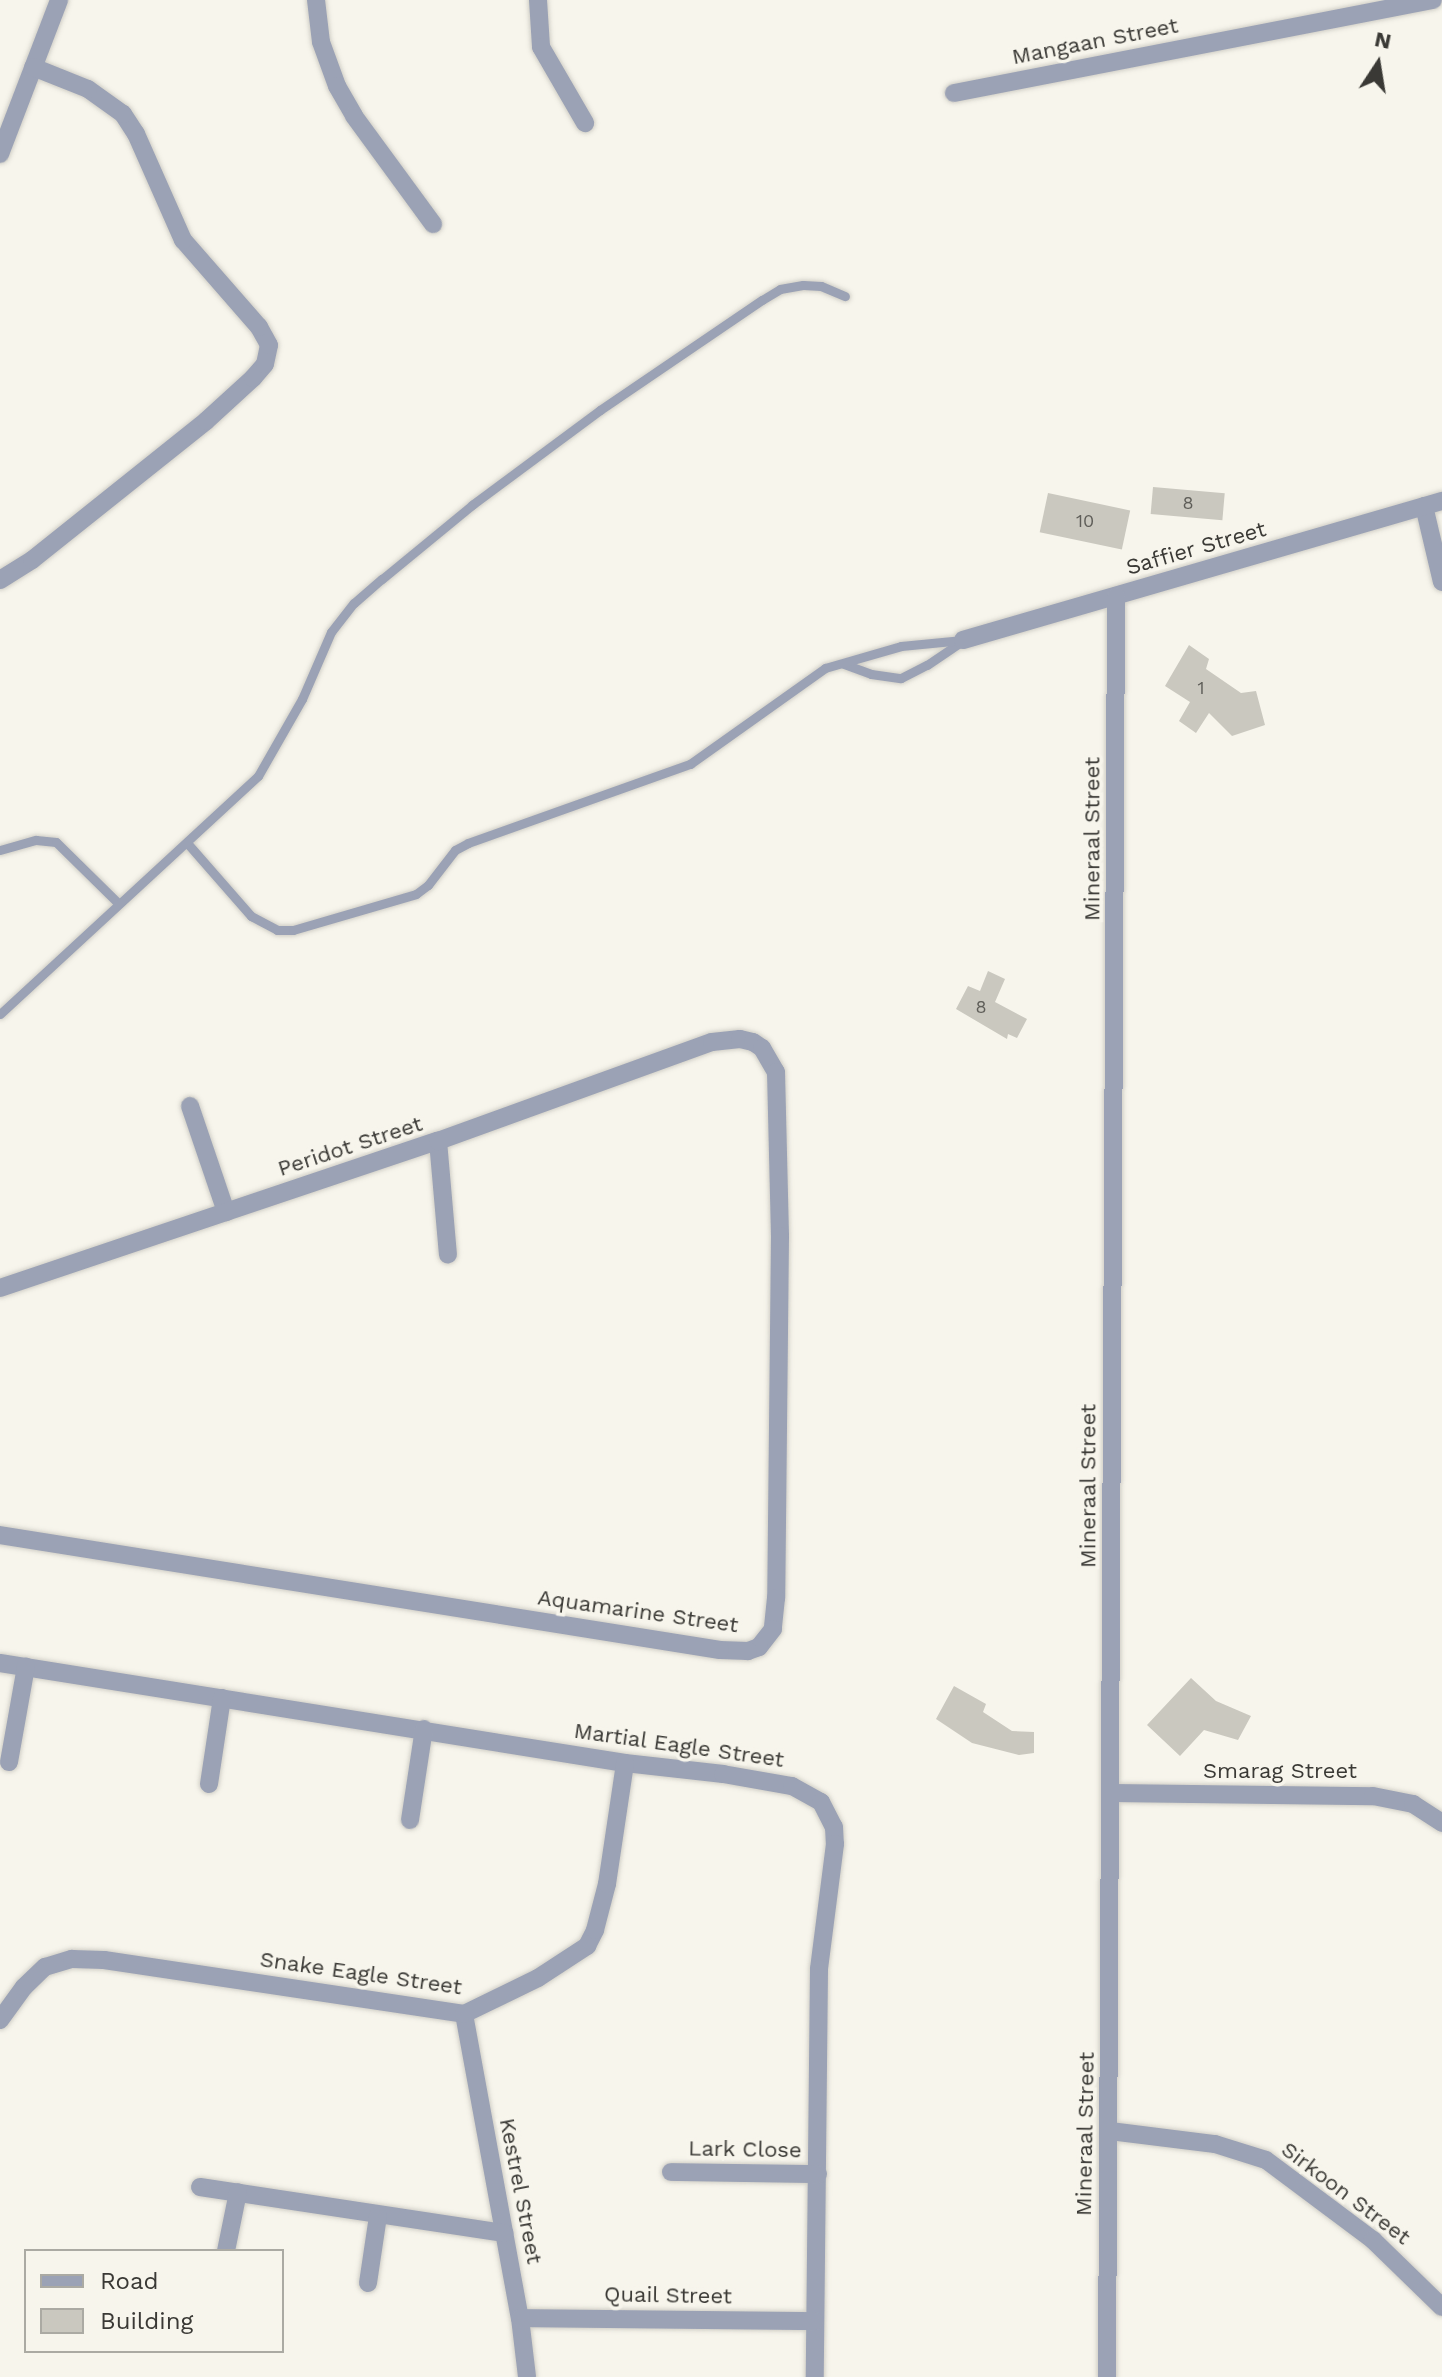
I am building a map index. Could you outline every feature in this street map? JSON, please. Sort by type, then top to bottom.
[{"type":"street","points":[[0,154],[59,0]]},
{"type":"street","points":[[316,0],[321,42],[337,86],[354,116],[433,224]]},
{"type":"street","points":[[538,0],[541,47],[585,123]]},
{"type":"street","name":"Mangaan Street","points":[[954,93],[1433,0]]},
{"type":"street","points":[[0,580],[32,560],[206,421],[265,364],[269,345],[259,327],[183,240],[123,114],[88,89],[33,67]]},
{"type":"street","points":[[1433,504],[1442,582]]},
{"type":"street","name":"Saffier Street","points":[[963,640],[1433,504]]},
{"type":"street","name":"Mineraal Street","points":[[1107,2377],[1116,596]]},
{"type":"street","name":"Aquamarine Street","points":[[0,1535],[720,1650],[748,1651],[759,1647],[773,1629],[776,1598],[779,1093],[776,1072],[762,1048],[740,1039],[712,1042]]},
{"type":"street","name":"Peridot Street","points":[[0,1288],[438,1141],[712,1042]]},
{"type":"street","points":[[190,1106],[226,1212]]},
{"type":"street","points":[[438,1141],[448,1255]]},
{"type":"street","name":"Martial Eagle Street","points":[[0,1663],[625,1763],[792,1786],[821,1802],[829,1814],[835,1844],[819,1969],[815,2377]]},
{"type":"street","points":[[9,1762],[26,1667]]},
{"type":"street","points":[[209,1784],[222,1698]]},
{"type":"street","points":[[410,1820],[424,1729]]},
{"type":"street","name":"Snake Eagle Street","points":[[0,2020],[24,1987],[45,1967],[72,1959],[104,1960],[464,2014],[538,1978],[587,1946],[595,1930],[607,1884],[625,1763]]},
{"type":"street","name":"Smarag Street","points":[[1112,1793],[1373,1796],[1413,1804],[1442,1823]]},
{"type":"street","name":"Kestrel Street","points":[[464,2014],[520,2318],[527,2377]]},
{"type":"street","name":"Sirkoon Street","points":[[1110,2131],[1215,2144],[1266,2160],[1373,2240],[1442,2307]]},
{"type":"street","name":"Lark Close","points":[[671,2172],[818,2174]]},
{"type":"street","points":[[200,2187],[505,2233]]},
{"type":"street","points":[[226,2249],[238,2192]]},
{"type":"street","points":[[368,2283],[378,2216]]},
{"type":"street","name":"Quail Street","points":[[520,2318],[815,2321]]},
{"type":"lane","points":[[0,1014],[188,844],[258,776],[302,699],[331,632],[354,603],[382,579],[472,505],[600,410],[762,300],[780,289],[803,285],[821,286],[845,296]]},
{"type":"lane","points":[[188,844],[251,916],[277,930],[293,930],[416,894],[428,885],[455,850],[468,843],[690,764],[825,668],[901,646],[963,640]]},
{"type":"lane","points":[[844,664],[871,674],[901,678],[927,665],[963,640]]},
{"type":"lane","points":[[0,850],[36,840],[56,842],[119,904]]},
{"type":"building","points":[[1153,487],[1225,493],[1222,520],[1151,514]]},
{"type":"building","points":[[1048,493],[1130,510],[1122,550],[1040,532]]},
{"type":"building","points":[[1189,645],[1209,659],[1206,669],[1241,693],[1256,691],[1265,725],[1232,736],[1209,713],[1196,733],[1179,721],[1190,702],[1165,686]]},
{"type":"building","points":[[988,971],[1005,979],[995,1002],[1027,1019],[1017,1038],[1008,1034],[1007,1039],[956,1009],[968,986],[980,991]]},
{"type":"building","points":[[1191,1678],[1216,1701],[1251,1716],[1238,1740],[1204,1730],[1180,1756],[1147,1725]]},
{"type":"building","points":[[954,1686],[986,1704],[983,1712],[1012,1731],[1034,1732],[1034,1753],[1019,1755],[972,1743],[936,1719]]}]
